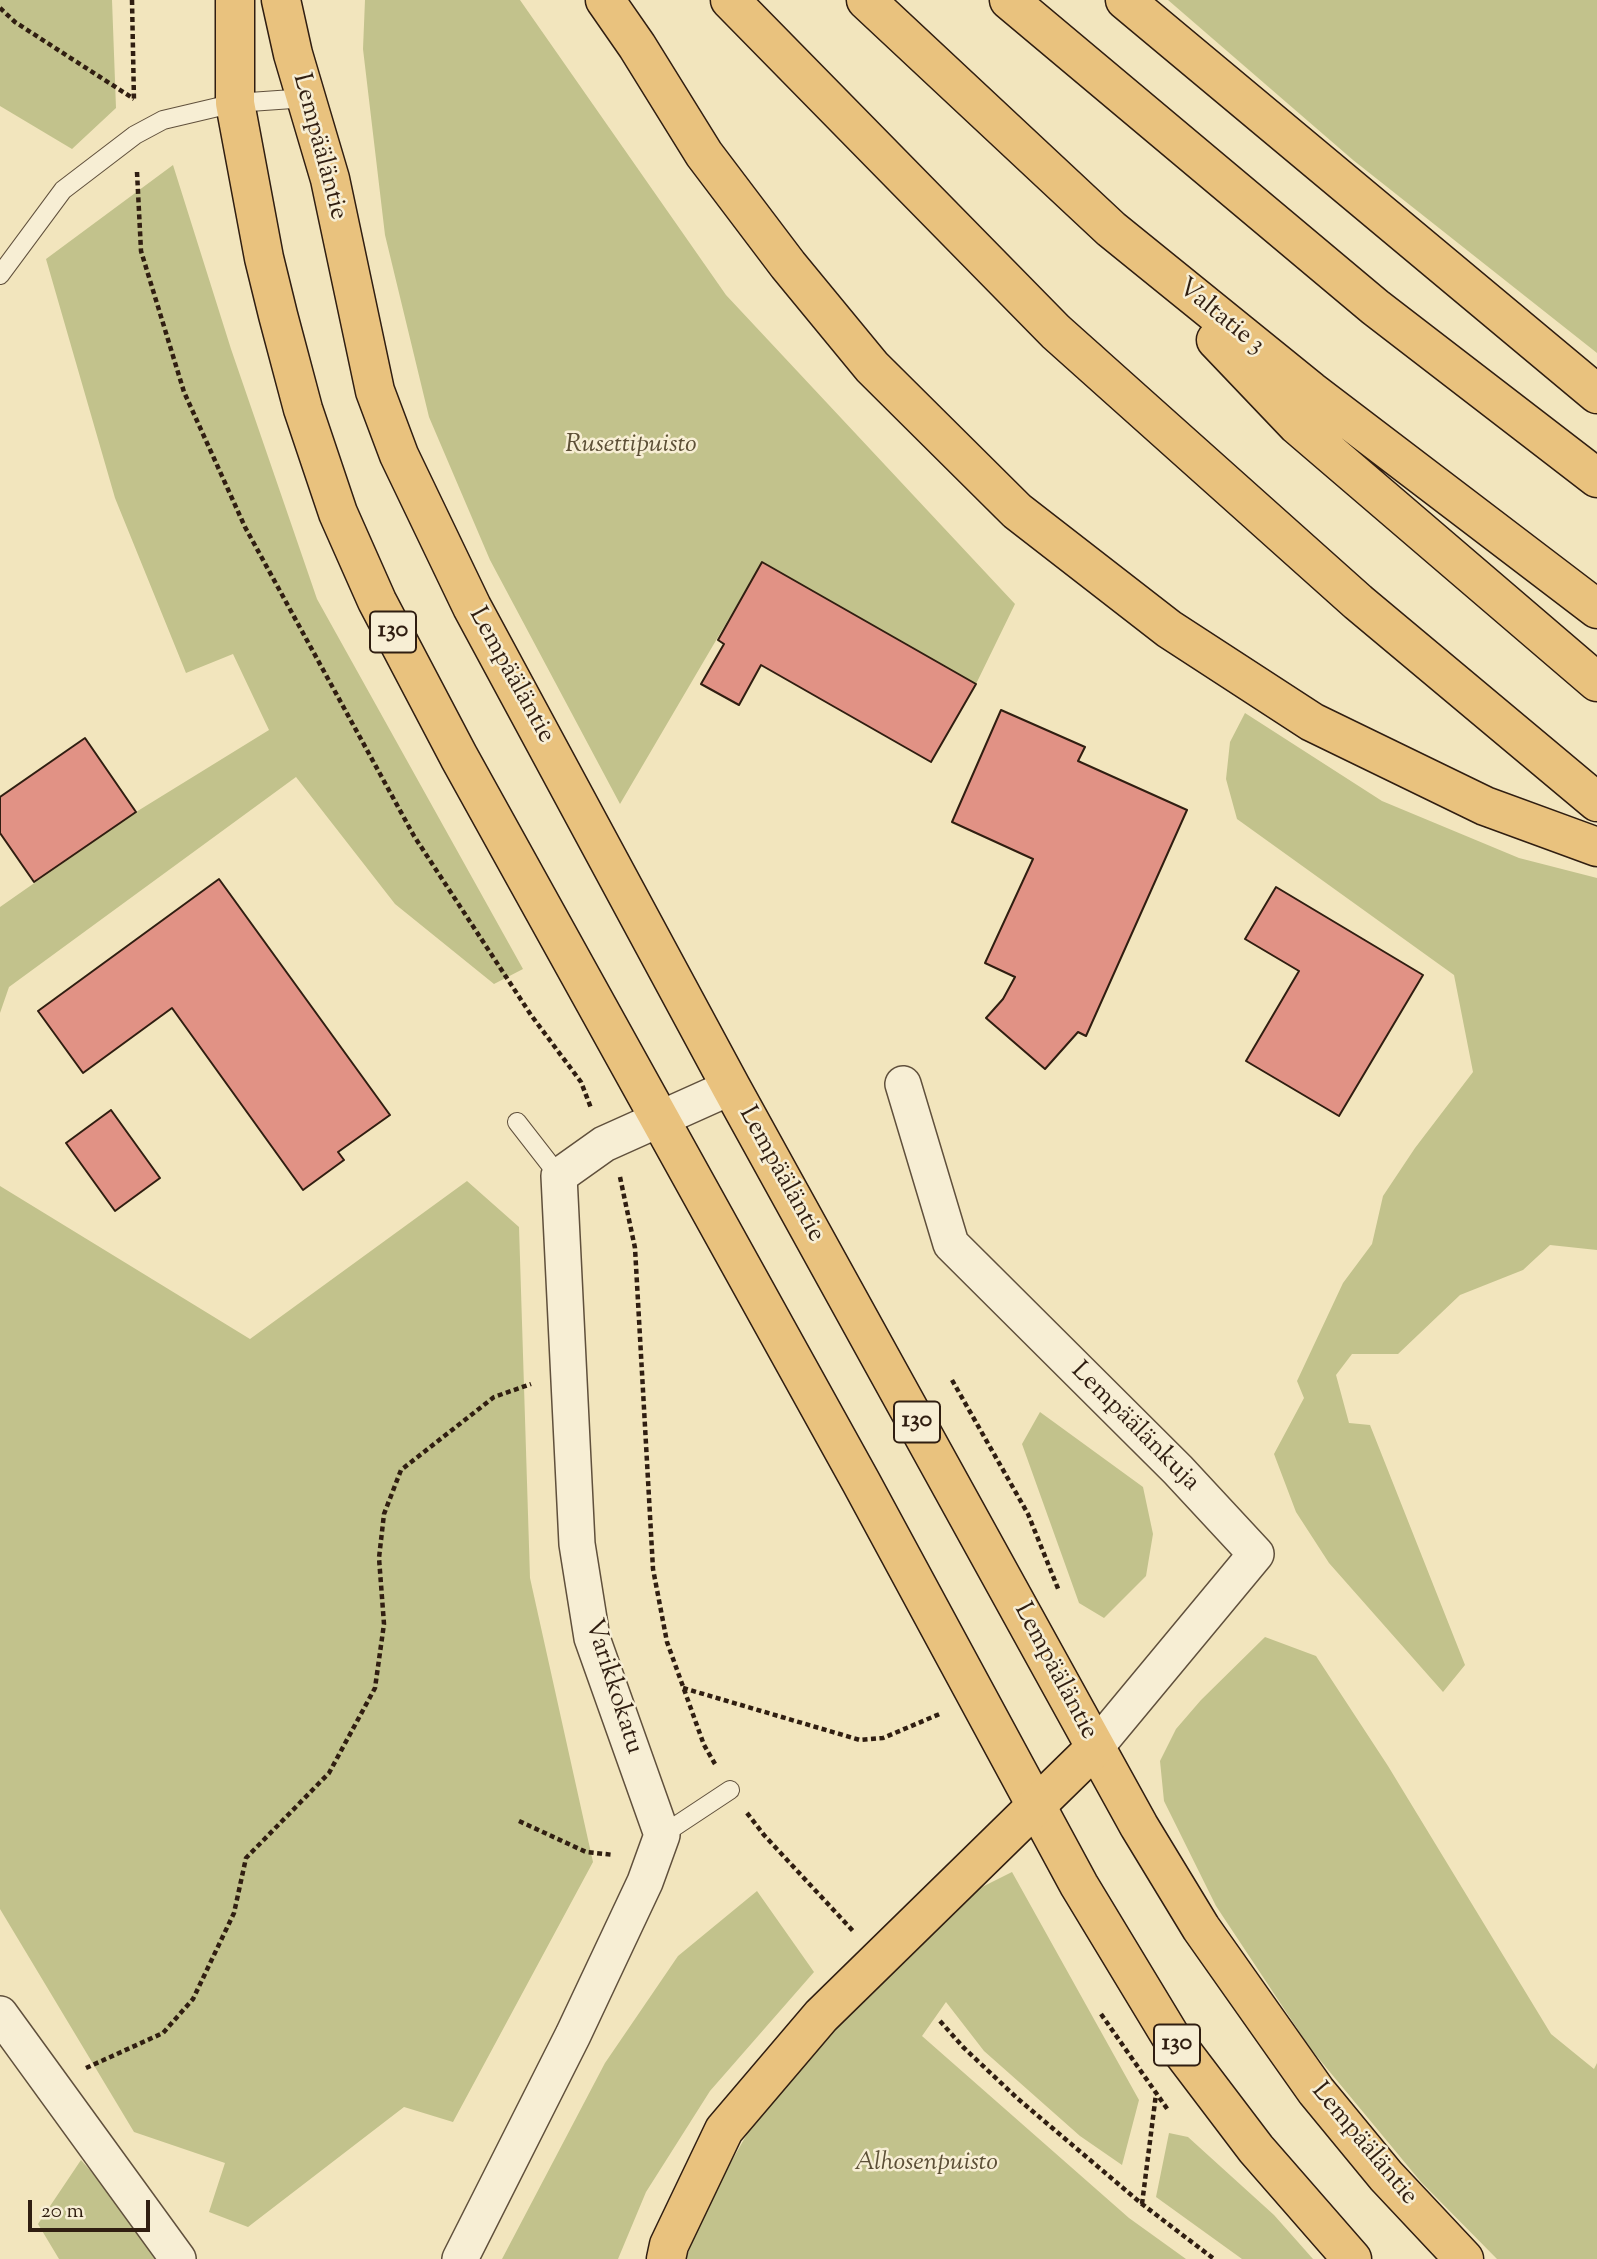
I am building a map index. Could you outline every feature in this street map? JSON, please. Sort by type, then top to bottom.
[{"type":"main road","name":"130","points":[[235,0],[234,103],[264,258],[303,409],[338,513],[377,601],[459,757],[861,1482],[1079,1885],[1171,2037],[1256,2149],[1352,2259]]},
{"type":"main road","points":[[605,0],[638,46],[704,154],[788,265],[872,367],[1017,511],[1169,629],[1312,722],[1485,806],[1597,847]]},
{"type":"main road","points":[[730,0],[1056,332],[1358,602],[1597,802]]},
{"type":"main road","name":"Valtatie 3","points":[[866,0],[1111,229],[1311,391],[1597,608]]},
{"type":"main road","points":[[1009,0],[1375,307],[1597,478]]},
{"type":"main road","points":[[1125,0],[1597,394]]},
{"type":"main road","name":"Lempääläntie","points":[[286,3],[307,98],[330,178],[375,391],[399,455],[472,607],[731,1087],[1039,1643],[1094,1748],[1201,1928],[1316,2091],[1386,2176],[1464,2259]]},
{"type":"main road","points":[[1111,229],[1297,425],[1597,682]]},
{"type":"main road","points":[[666,2259],[669,2245],[724,2130],[821,2015],[1094,1748]]},
{"type":"street","name":"Lempäälänkuja","points":[[903,1084],[951,1244],[1178,1470],[1256,1555],[1094,1748]]},
{"type":"street","points":[[559,1176],[604,1144],[731,1087]]},
{"type":"street","name":"Varikkokatu","points":[[559,1176],[576,1544],[592,1638],[657,1847]]},
{"type":"street","points":[[460,2259],[573,2035],[645,1882],[657,1847]]},
{"type":"street","points":[[0,2014],[178,2259]]},
{"type":"lane","points":[[0,275],[63,190],[135,135],[163,120],[234,103],[307,98]]},
{"type":"lane","points":[[517,1122],[559,1176]]},
{"type":"lane","points":[[657,1847],[730,1790]]},
{"type":"path","points":[[132,0],[141,251],[184,392],[245,527],[414,835],[531,1015],[580,1082],[623,1185],[635,1248],[653,1569],[667,1642],[704,1745],[730,1790],[764,1835],[857,1935]]},
{"type":"path","points":[[0,8],[15,22],[163,120]]},
{"type":"path","points":[[50,2085],[163,2033],[193,1999],[234,1913],[246,1858],[329,1773],[375,1688],[384,1624],[379,1558],[384,1514],[401,1470],[494,1397],[568,1371]]},
{"type":"path","points":[[952,1380],[1028,1514],[1062,1599]]},
{"type":"path","points":[[682,1688],[860,1740],[883,1738],[953,1708]]},
{"type":"path","points":[[519,1821],[586,1852],[657,1847]]},
{"type":"path","points":[[1101,2014],[1168,2110]]},
{"type":"path","points":[[940,2021],[963,2047],[1017,2098],[1142,2204],[1214,2259]]},
{"type":"path","points":[[1142,2204],[1156,2094]]},
{"type":"green space","points":[[0,0],[112,0],[116,108],[72,149],[0,106]]},
{"type":"green space","name":"Rusettipuisto","points":[[365,0],[520,0],[726,295],[1015,604],[976,684],[762,562],[620,804],[490,560],[429,417],[385,235],[363,49]]},
{"type":"green space","points":[[1168,0],[1597,0],[1597,353],[1353,160]]},
{"type":"green space","points":[[173,165],[231,349],[317,599],[523,969],[494,984],[395,904],[296,777],[9,987],[0,1013],[0,907],[136,812],[269,730],[233,654],[186,673],[115,498],[46,259]]},
{"type":"green space","points":[[1245,713],[1382,801],[1519,858],[1597,878],[1597,1250],[1550,1245],[1523,1270],[1460,1295],[1398,1354],[1352,1354],[1336,1375],[1349,1423],[1370,1425],[1465,1665],[1443,1692],[1329,1563],[1296,1512],[1274,1454],[1304,1398],[1297,1381],[1343,1283],[1372,1244],[1383,1196],[1415,1148],[1473,1072],[1454,975],[1237,819],[1226,779],[1230,742]]},
{"type":"green space","points":[[467,1181],[519,1227],[530,1578],[593,1862],[453,2122],[404,2107],[248,2227],[209,2212],[225,2163],[134,2132],[0,1909],[0,1186],[250,1339]]},
{"type":"green space","points":[[1040,1412],[1143,1487],[1153,1534],[1146,1576],[1104,1618],[1079,1603],[1022,1444]]},
{"type":"green space","points":[[1265,1637],[1316,1656],[1388,1766],[1551,2034],[1594,2069],[1597,2063],[1597,2259],[1497,2259],[1421,2182],[1310,2048],[1216,1906],[1164,1801],[1160,1761],[1176,1729],[1201,1700]]},
{"type":"green space","name":"Alhosenpuisto","points":[[1012,1872],[1139,2100],[1122,2165],[1080,2136],[984,2051],[946,2002],[922,2036],[1129,2218],[1186,2259],[686,2259],[704,2209],[758,2115],[841,2023],[978,1889]]},
{"type":"green space","points":[[757,1891],[814,1972],[710,2091],[646,2192],[618,2259],[502,2259],[605,2063],[678,1956]]},
{"type":"green space","points":[[1169,2133],[1188,2137],[1274,2215],[1313,2259],[1242,2259],[1156,2197]]},
{"type":"green space","points":[[81,2160],[168,2259],[59,2259],[38,2224]]},
{"type":"building","points":[[762,562],[976,684],[931,762],[761,665],[739,705],[701,684],[724,644],[718,640]]},
{"type":"building","points":[[1001,710],[1085,747],[1078,761],[1187,810],[1086,1036],[1078,1032],[1045,1069],[986,1018],[1003,999],[1015,977],[985,963],[1033,859],[952,822]]},
{"type":"building","points":[[85,738],[136,812],[34,882],[0,833],[0,797]]},
{"type":"building","points":[[219,879],[390,1115],[338,1152],[344,1160],[303,1190],[172,1008],[83,1073],[38,1011]]},
{"type":"building","points":[[1276,887],[1423,975],[1339,1116],[1246,1061],[1299,971],[1245,939]]},
{"type":"building","points":[[111,1110],[160,1178],[115,1211],[66,1143]]}]
